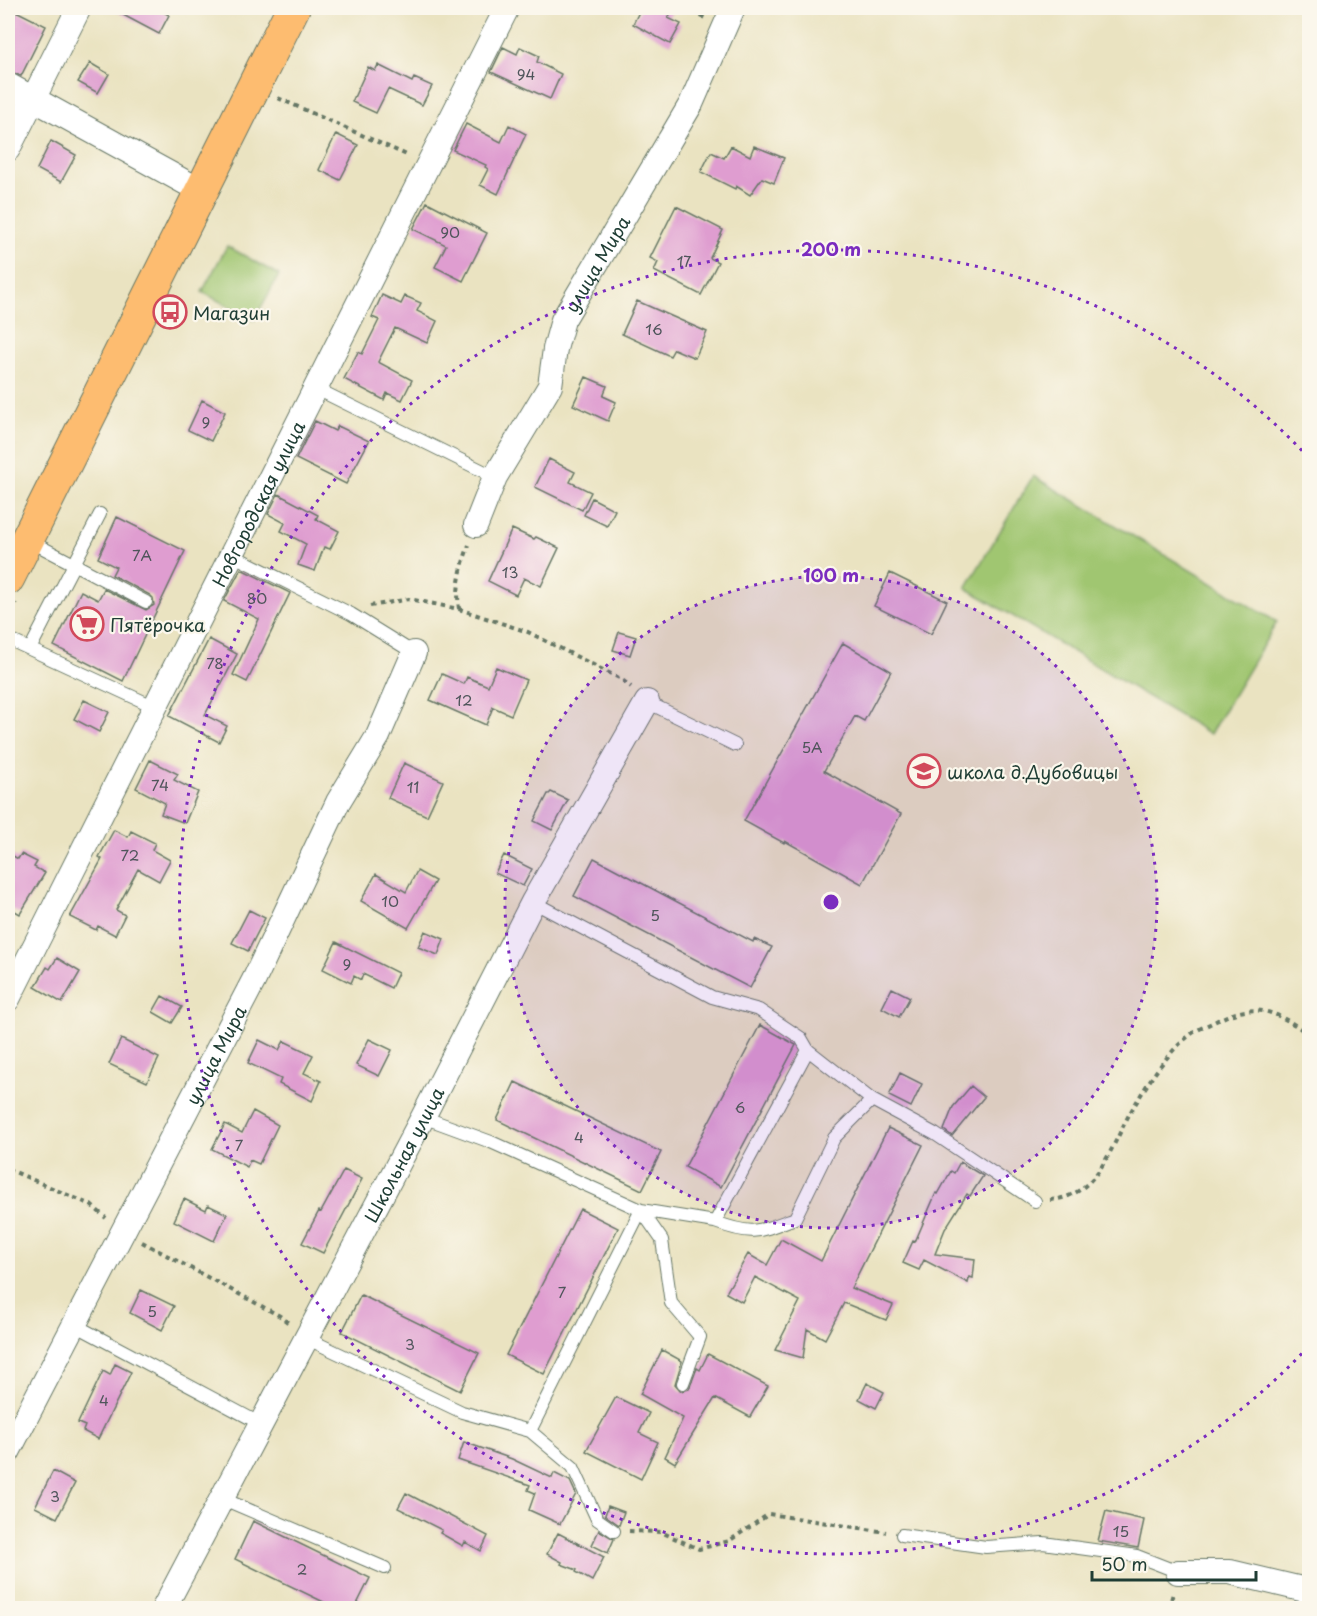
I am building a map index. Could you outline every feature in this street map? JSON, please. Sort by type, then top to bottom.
[{"type":"main road","points":[[8,578],[293,8]]},
{"type":"street","points":[[8,149],[79,8]]},
{"type":"street","name":"Новгородская улица","points":[[8,999],[507,8]]},
{"type":"street","name":"улица Мира","points":[[476,525],[495,477],[550,386],[555,349],[563,320],[691,104],[734,8]]},
{"type":"street","points":[[8,85],[201,191]]},
{"type":"street","name":"улица Мира","points":[[8,1452],[254,980],[338,802],[378,736],[414,653]]},
{"type":"street","name":"Школьная улица","points":[[164,1608],[423,1117],[639,695]]},
{"type":"street","points":[[1178,1572],[1230,1572],[1310,1591]]},
{"type":"lane","points":[[316,389],[495,477]]},
{"type":"lane","points":[[30,649],[100,514]]},
{"type":"lane","points":[[27,539],[146,602]]},
{"type":"lane","points":[[232,555],[351,614],[414,653]]},
{"type":"lane","points":[[8,641],[155,707]]},
{"type":"lane","points":[[639,695],[735,746]]},
{"type":"lane","points":[[533,902],[712,997],[759,1010],[801,1038],[808,1050],[872,1100],[934,1134],[1035,1201]]},
{"type":"lane","points":[[715,1222],[808,1050]]},
{"type":"lane","points":[[423,1117],[490,1142],[641,1210],[715,1222],[738,1231],[759,1232],[795,1218],[834,1138],[872,1100]]},
{"type":"lane","points":[[641,1210],[662,1240],[671,1303],[700,1337],[683,1383]]},
{"type":"lane","points":[[530,1431],[641,1210]]},
{"type":"lane","points":[[75,1325],[261,1424]]},
{"type":"lane","points":[[306,1338],[462,1412],[530,1431],[573,1467],[597,1519],[614,1531]]},
{"type":"lane","points":[[221,1498],[385,1568]]},
{"type":"lane","points":[[902,1535],[986,1547],[1043,1543],[1137,1556],[1178,1572]]},
{"type":"path","points":[[272,95],[429,164]]},
{"type":"path","points":[[459,609],[462,564],[476,525]]},
{"type":"path","points":[[366,607],[409,599],[459,609],[528,632],[621,679],[639,695]]},
{"type":"path","points":[[1035,1201],[1061,1200],[1082,1189],[1103,1167],[1135,1104],[1162,1064],[1190,1034],[1231,1014],[1261,1009],[1286,1018],[1310,1035]]},
{"type":"path","points":[[8,1169],[91,1205],[123,1232],[280,1316],[306,1338]]},
{"type":"path","points":[[614,1531],[661,1532],[699,1549],[729,1541],[769,1514],[902,1535]]},
{"type":"green space","points":[[227,246],[279,275],[254,320],[202,292]]},
{"type":"green space","points":[[1033,476],[1277,622],[1210,734],[966,588]]},
{"type":"building","points":[[110,8],[156,8],[169,15],[159,34]]},
{"type":"building","points":[[641,8],[674,8],[668,18],[681,24],[670,44],[633,24]]},
{"type":"building","points":[[16,11],[46,26],[21,76],[8,71],[8,27]]},
{"type":"building","points":[[503,47],[517,54],[520,47],[539,56],[537,62],[561,74],[550,99],[491,72]]},
{"type":"building","points":[[90,63],[109,74],[98,93],[78,82]]},
{"type":"building","points":[[378,65],[412,82],[414,78],[432,86],[422,105],[388,89],[376,113],[352,102],[368,67],[375,71]]},
{"type":"building","points":[[466,124],[501,142],[509,125],[526,134],[498,194],[480,185],[488,169],[486,165],[453,150]]},
{"type":"building","points":[[336,134],[358,145],[340,180],[319,170]]},
{"type":"building","points":[[51,141],[76,155],[61,182],[37,169]]},
{"type":"building","points":[[731,146],[750,156],[754,146],[784,158],[774,183],[762,178],[750,195],[736,186],[735,189],[701,172],[711,152],[724,158]]},
{"type":"building","points":[[427,202],[487,233],[463,281],[435,267],[446,245],[413,229]]},
{"type":"building","points":[[676,206],[723,230],[710,258],[718,262],[701,295],[654,271],[658,262],[650,258]]},
{"type":"building","points":[[382,295],[401,304],[405,296],[421,303],[417,311],[437,321],[427,343],[395,328],[378,362],[412,380],[402,400],[387,393],[384,400],[344,379],[358,352],[362,354],[379,320],[372,317]]},
{"type":"building","points":[[637,301],[707,332],[695,358],[674,349],[670,356],[622,334]]},
{"type":"building","points":[[586,377],[607,386],[603,396],[616,402],[608,421],[573,405]]},
{"type":"building","points":[[202,400],[225,412],[211,441],[188,430]]},
{"type":"building","points":[[315,421],[335,431],[338,426],[369,441],[346,484],[296,459]]},
{"type":"building","points":[[549,459],[575,472],[570,482],[591,492],[582,510],[535,487]]},
{"type":"building","points":[[278,494],[318,515],[316,519],[339,531],[330,549],[324,547],[315,571],[298,565],[306,544],[281,531],[285,523],[268,514]]},
{"type":"building","points":[[592,498],[615,510],[607,526],[584,515]]},
{"type":"building","points":[[117,517],[185,551],[123,681],[54,646],[81,591],[98,600],[104,589],[146,610],[154,605],[150,595],[112,575],[116,567],[98,558]]},
{"type":"building","points":[[512,529],[559,548],[541,586],[524,578],[516,595],[488,581]]},
{"type":"building","points":[[241,569],[290,593],[247,682],[233,675],[259,619],[224,601]]},
{"type":"building","points":[[890,573],[947,601],[931,634],[874,606]]},
{"type":"building","points":[[619,632],[636,637],[630,655],[613,650]]},
{"type":"building","points":[[209,639],[237,654],[205,715],[227,726],[219,742],[169,716]]},
{"type":"building","points":[[843,643],[891,671],[864,721],[855,716],[824,771],[901,814],[862,884],[744,821]]},
{"type":"building","points":[[496,667],[526,680],[511,715],[493,707],[486,725],[430,700],[442,674],[464,684],[467,677],[488,686]]},
{"type":"building","points":[[84,700],[109,712],[99,732],[74,719]]},
{"type":"building","points":[[150,760],[178,774],[174,780],[198,792],[185,823],[161,814],[165,803],[136,788]]},
{"type":"building","points":[[404,763],[443,781],[427,816],[388,798]]},
{"type":"building","points":[[551,792],[568,800],[552,830],[534,821]]},
{"type":"building","points":[[114,830],[128,837],[131,831],[155,843],[152,850],[170,860],[159,881],[138,869],[116,910],[125,915],[115,935],[98,926],[96,930],[70,917],[102,859],[99,857]]},
{"type":"building","points":[[8,853],[18,859],[21,854],[37,862],[34,867],[45,873],[20,914],[8,907]]},
{"type":"building","points":[[504,855],[532,869],[523,886],[495,873]]},
{"type":"building","points":[[594,858],[753,942],[754,939],[772,947],[750,988],[574,896]]},
{"type":"building","points":[[417,871],[435,881],[408,928],[361,901],[376,874],[406,892]]},
{"type":"building","points":[[249,910],[265,918],[248,951],[232,943]]},
{"type":"building","points":[[425,931],[444,939],[438,955],[418,947]]},
{"type":"building","points":[[336,942],[398,973],[391,988],[363,974],[361,980],[354,976],[351,983],[323,969]]},
{"type":"building","points":[[57,958],[80,972],[62,1003],[35,987],[47,967],[50,969]]},
{"type":"building","points":[[892,988],[910,997],[899,1017],[882,1008]]},
{"type":"building","points":[[162,996],[182,1007],[172,1023],[153,1012]]},
{"type":"building","points":[[760,1025],[796,1045],[721,1187],[685,1167]]},
{"type":"building","points":[[121,1039],[159,1058],[147,1082],[109,1064]]},
{"type":"building","points":[[369,1039],[392,1050],[379,1076],[356,1065]]},
{"type":"building","points":[[259,1040],[279,1050],[284,1041],[313,1055],[304,1073],[321,1081],[312,1101],[279,1084],[281,1079],[248,1063]]},
{"type":"building","points":[[900,1073],[922,1084],[911,1107],[889,1096]]},
{"type":"building","points":[[515,1082],[661,1152],[642,1190],[497,1120]]},
{"type":"building","points":[[971,1086],[984,1097],[952,1136],[944,1130],[953,1107]]},
{"type":"building","points":[[253,1111],[278,1125],[259,1164],[250,1160],[247,1167],[212,1149],[225,1124],[242,1133]]},
{"type":"building","points":[[888,1128],[923,1145],[851,1288],[893,1305],[886,1320],[844,1303],[825,1339],[807,1329],[803,1358],[775,1350],[800,1301],[755,1277],[742,1302],[726,1293],[748,1254],[767,1265],[781,1239],[821,1261]]},
{"type":"building","points":[[960,1162],[983,1176],[970,1196],[967,1194],[945,1229],[935,1254],[975,1259],[973,1278],[969,1277],[968,1283],[924,1260],[919,1270],[903,1263],[913,1241],[915,1242],[936,1193],[938,1194],[951,1171],[954,1173]]},
{"type":"building","points":[[344,1170],[362,1179],[323,1253],[302,1243]]},
{"type":"building","points":[[184,1199],[206,1210],[208,1205],[227,1214],[214,1241],[174,1221]]},
{"type":"building","points":[[580,1209],[618,1228],[544,1374],[506,1355]]},
{"type":"building","points":[[141,1290],[174,1306],[162,1330],[130,1313]]},
{"type":"building","points":[[361,1295],[479,1353],[460,1391],[342,1332]]},
{"type":"building","points":[[662,1350],[682,1361],[675,1384],[681,1391],[689,1389],[697,1368],[700,1370],[708,1354],[768,1386],[750,1417],[715,1398],[675,1463],[665,1457],[683,1418],[640,1394]]},
{"type":"building","points":[[115,1364],[131,1372],[98,1439],[83,1431],[85,1426],[78,1423],[103,1371],[110,1375]]},
{"type":"building","points":[[867,1383],[884,1392],[876,1408],[859,1399]]},
{"type":"building","points":[[616,1397],[649,1413],[639,1433],[658,1442],[641,1479],[586,1451]]},
{"type":"building","points":[[464,1442],[512,1459],[552,1478],[554,1473],[570,1481],[576,1494],[560,1524],[529,1510],[535,1493],[528,1490],[530,1485],[458,1460]]},
{"type":"building","points":[[53,1471],[75,1483],[57,1518],[35,1507]]},
{"type":"building","points":[[406,1493],[488,1536],[481,1551],[465,1542],[463,1546],[440,1533],[442,1530],[398,1508]]},
{"type":"building","points":[[608,1506],[624,1512],[619,1525],[605,1515]]},
{"type":"building","points":[[1106,1511],[1144,1520],[1138,1548],[1098,1541]]},
{"type":"building","points":[[253,1521],[370,1578],[355,1608],[336,1608],[235,1559]]},
{"type":"building","points":[[599,1530],[614,1539],[608,1553],[592,1545]]},
{"type":"building","points":[[558,1533],[604,1557],[592,1581],[547,1554]]},
{"type":"place","name":"Магазин","points":[[170,312]]},
{"type":"place","name":"Пятёрочка","points":[[87,624]]},
{"type":"place","name":"школа д.Дубовицы","points":[[924,771]]}]
